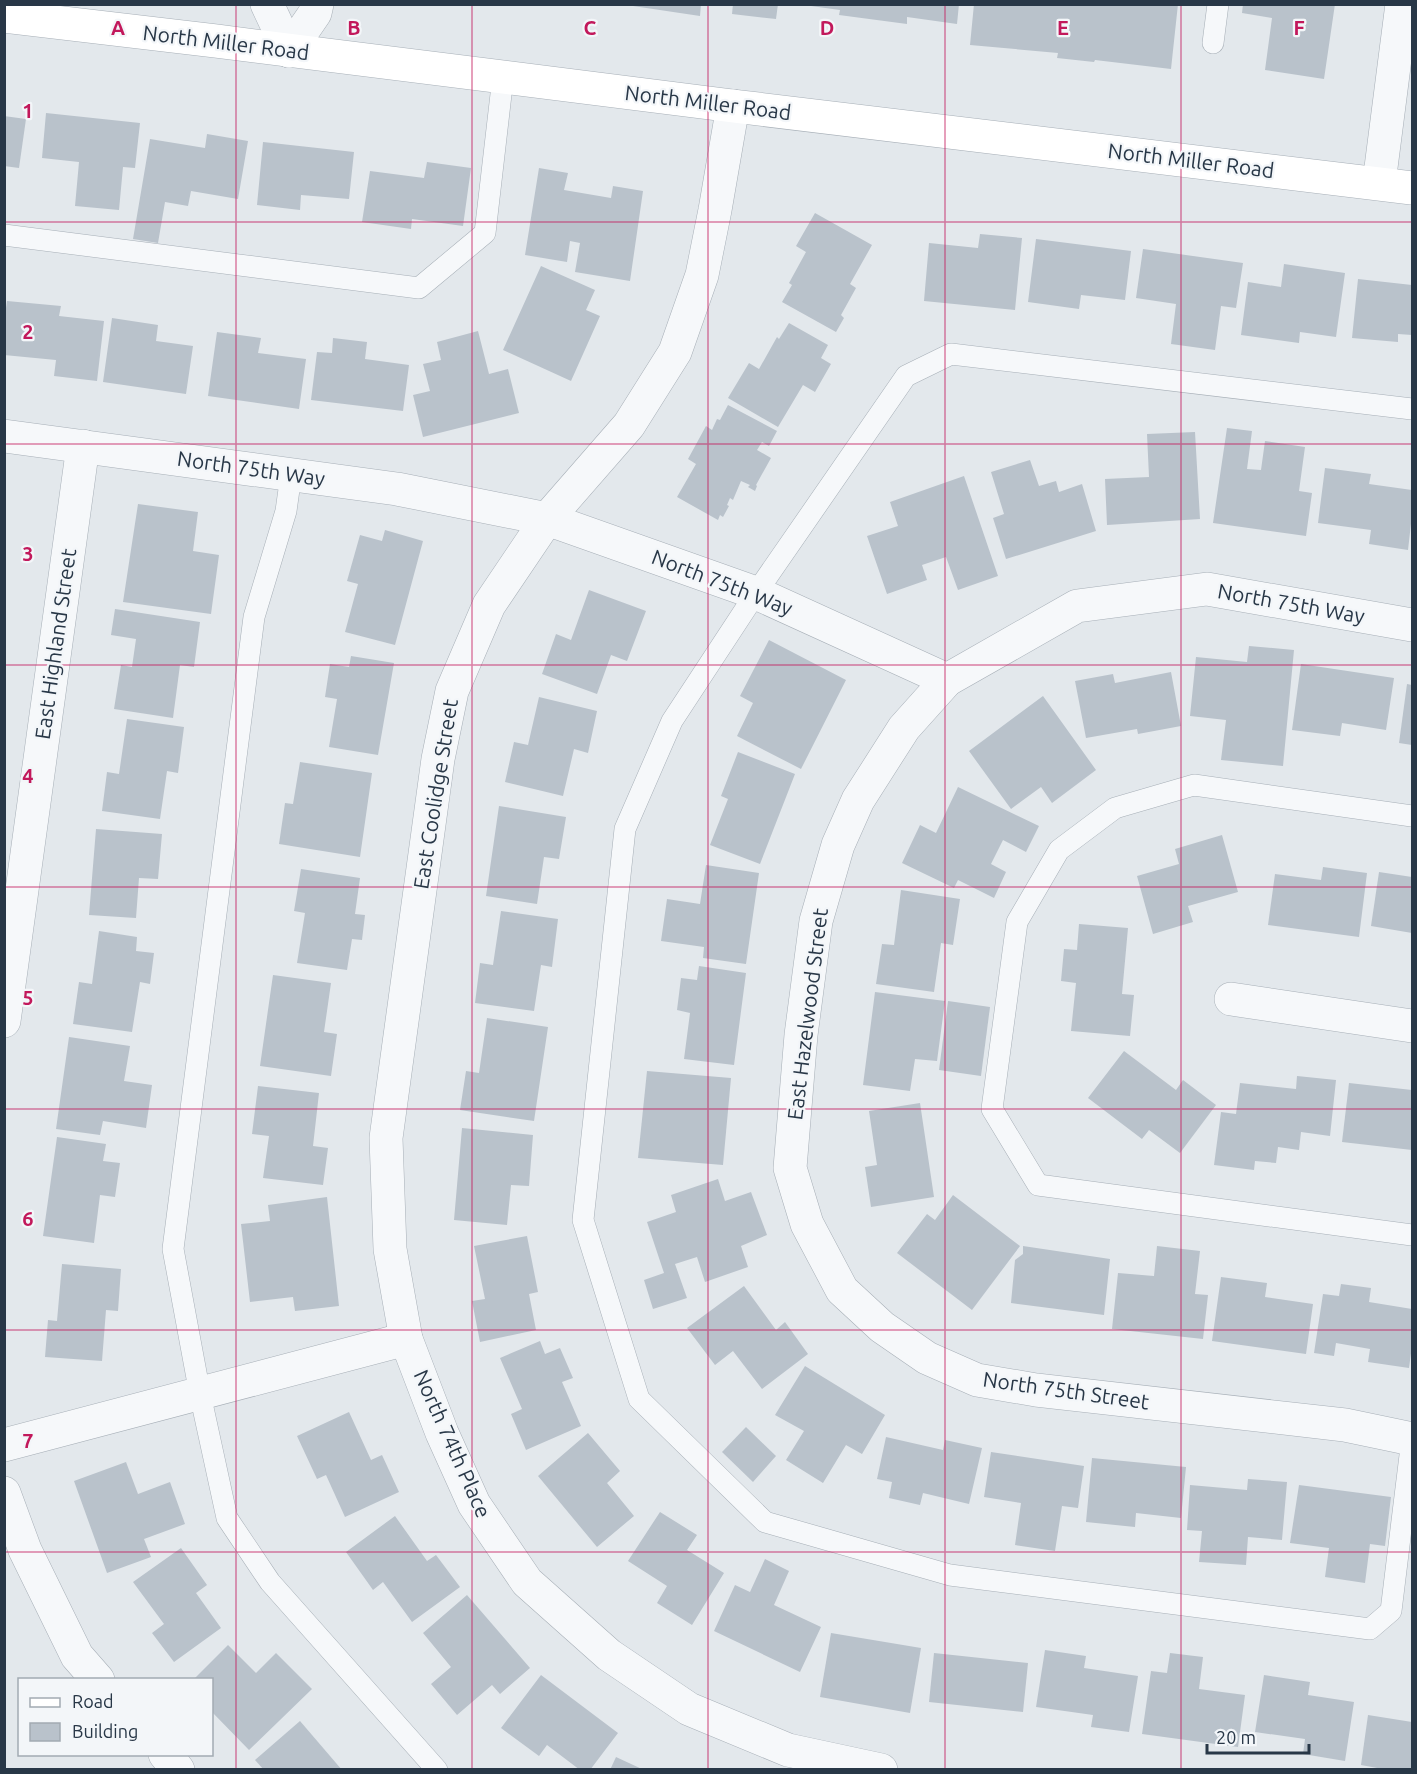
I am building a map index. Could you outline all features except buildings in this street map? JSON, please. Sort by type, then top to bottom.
[{"type":"street","points":[[267,4],[289,51]]},
{"type":"street","points":[[289,51],[315,13],[317,4]]},
{"type":"street","points":[[1379,183],[1402,4]]},
{"type":"street","name":"North Miller Road","points":[[4,16],[1413,188]]},
{"type":"street","name":"East Coolidge Street","points":[[406,1339],[390,1249],[386,1138],[438,759],[452,692],[489,605],[547,519],[629,425],[675,352],[702,275],[733,106]]},
{"type":"street","name":"North 75th Way","points":[[4,436],[397,489],[547,519],[756,593],[947,680],[1077,606],[1207,589],[1413,626]]},
{"type":"street","name":"East Highland Street","points":[[4,1021],[83,446]]},
{"type":"street","name":"East Hazelwood Street","points":[[790,1168],[801,1035],[816,921],[838,845],[858,800],[904,728],[947,680]]},
{"type":"street","points":[[1232,999],[1413,1026]]},
{"type":"street","name":"North 75th Street","points":[[790,1168],[807,1224],[842,1290],[882,1327],[927,1358],[977,1380],[1036,1390],[1345,1425],[1413,1439]]},
{"type":"street","points":[[4,1445],[406,1339]]},
{"type":"street","name":"North 74th Place","points":[[406,1339],[442,1433],[474,1504],[526,1582],[609,1655],[689,1709],[788,1750],[881,1770]]},
{"type":"street","points":[[4,1493],[25,1550],[77,1656],[96,1678]]},
{"type":"street","points":[[166,1756],[178,1770]]},
{"type":"lane","points":[[1213,43],[1218,4]]},
{"type":"lane","points":[[4,235],[419,288],[485,233],[503,77]]},
{"type":"lane","points":[[1413,409],[951,354],[906,376],[756,593],[672,721],[625,830],[583,1220],[639,1399],[765,1522],[950,1575],[1370,1629],[1391,1611],[1413,1439]]},
{"type":"lane","points":[[291,475],[286,511],[254,617],[173,1249],[200,1394],[227,1518],[270,1582],[437,1770]]},
{"type":"lane","points":[[1413,816],[1194,785],[1115,808],[1059,850],[1017,922],[992,1109],[1038,1185],[1413,1235]]}]
